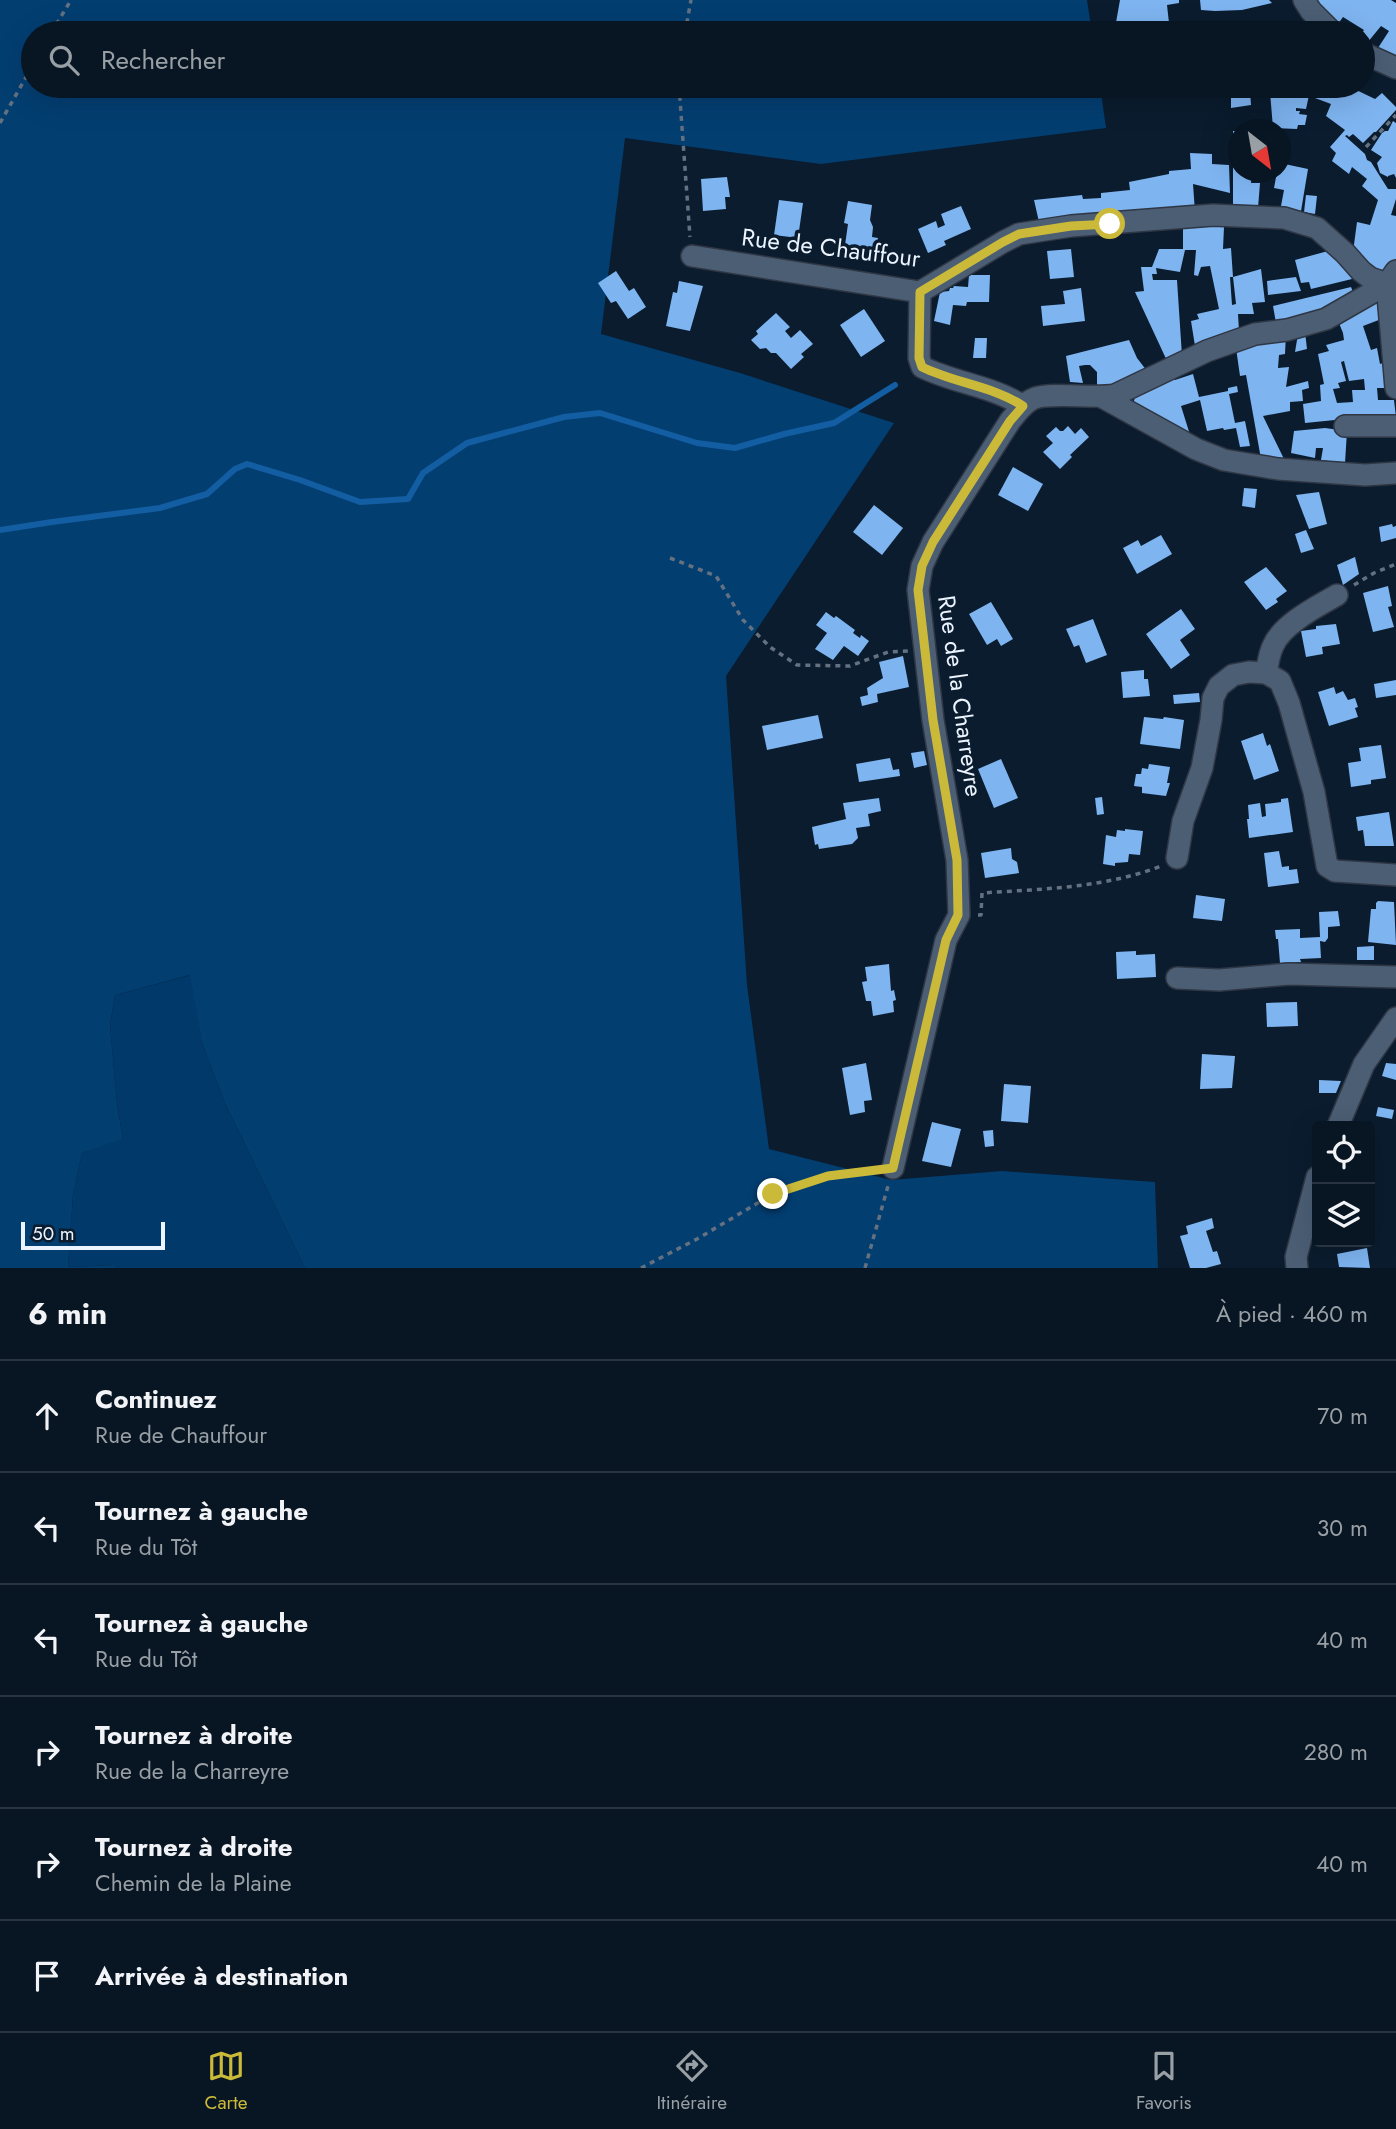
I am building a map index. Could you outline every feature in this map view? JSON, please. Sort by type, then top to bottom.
[{"type":"street","points":[[1304,0],[1320,21]]},
{"type":"street","points":[[1375,58],[1396,68]]},
{"type":"street","name":"Rue de Chauffour","points":[[692,256],[920,292],[1019,234],[1071,226],[1213,215],[1284,218],[1317,228],[1370,278],[1392,278]]},
{"type":"street","points":[[920,292],[919,358],[922,367],[1010,397],[1023,406],[1033,398],[1115,396],[1231,342],[1255,334],[1287,330],[1326,319],[1392,278],[1396,388]]},
{"type":"street","points":[[1102,397],[1196,449],[1224,460],[1278,469],[1365,475],[1396,473]]},
{"type":"street","name":"Rue de la Charreyre","points":[[893,1168],[946,940],[958,915],[957,860],[924,650],[918,590],[922,566],[933,542],[1010,421],[1023,406]]},
{"type":"street","points":[[1345,426],[1396,426]]},
{"type":"street","points":[[1266,673],[1273,646],[1280,633],[1337,595]]},
{"type":"street","points":[[1177,858],[1183,821],[1202,768],[1212,720],[1213,698],[1220,686],[1233,675],[1266,673],[1280,681],[1289,703],[1314,792],[1327,866],[1335,871],[1396,875]]},
{"type":"street","points":[[1177,978],[1219,980],[1289,974],[1396,977]]},
{"type":"street","points":[[1340,1121],[1364,1064],[1396,1018]]},
{"type":"street","points":[[1297,1268],[1296,1257],[1315,1184]]},
{"type":"path","points":[[58,21],[71,0]]},
{"type":"path","points":[[687,21],[691,0]]},
{"type":"path","points":[[0,122],[21,86]]},
{"type":"path","points":[[681,98],[692,256]]},
{"type":"path","points":[[1366,147],[1396,115]]},
{"type":"path","points":[[670,558],[716,576],[743,620],[770,648],[797,665],[850,666],[888,652],[924,650]]},
{"type":"path","points":[[1337,595],[1374,573],[1396,564]]},
{"type":"path","points":[[958,915],[981,915],[982,893],[1072,887],[1141,874],[1177,858]]},
{"type":"path","points":[[641,1268],[773,1194],[828,1176],[893,1168],[865,1268]]},
{"type":"shaded area","points":[[0,0],[1087,0],[1090,21],[21,21],[21,98],[1102,98],[1106,128],[821,164],[625,138],[601,334],[740,373],[894,423],[726,676],[747,985],[769,1149],[891,1180],[1002,1171],[1155,1182],[1158,1268],[305,1268],[225,1103],[202,1043],[190,975],[115,995],[110,1025],[123,1139],[82,1153],[73,1195],[68,1267],[115,1265],[114,1268],[0,1268]]},
{"type":"shaded area","points":[[191,975],[202,1043],[225,1103],[305,1268],[114,1268],[114,1265],[68,1267],[73,1195],[82,1153],[123,1138],[110,1025],[115,995]]},
{"type":"building","points":[[1120,0],[1179,0],[1179,3],[1167,5],[1169,21],[1116,21]]},
{"type":"building","points":[[1200,0],[1269,0],[1272,3],[1242,10],[1215,11],[1201,10]]},
{"type":"building","points":[[1312,0],[1391,0],[1396,3],[1396,59],[1378,48],[1389,31],[1381,26],[1375,33],[1375,21],[1349,21],[1343,17],[1340,21],[1329,21]]},
{"type":"building","points":[[1382,93],[1396,107],[1376,132],[1363,143],[1353,134],[1345,136],[1365,154],[1388,189],[1396,189],[1391,215],[1396,216],[1396,259],[1389,271],[1365,267],[1353,252],[1357,222],[1370,225],[1378,200],[1362,186],[1367,179],[1352,167],[1349,174],[1332,161],[1336,153],[1330,147],[1345,130],[1326,116],[1331,104],[1315,98],[1375,99]]},
{"type":"building","points":[[1231,98],[1250,98],[1251,105],[1231,108]]},
{"type":"building","points":[[1270,98],[1308,98],[1306,109],[1296,108],[1296,111],[1300,111],[1299,114],[1307,115],[1305,125],[1298,125],[1297,129],[1291,129],[1291,119],[1272,119]]},
{"type":"building","points":[[1393,121],[1396,123],[1396,178],[1394,174],[1388,177],[1380,173],[1377,163],[1382,157],[1371,150]]},
{"type":"building","points":[[1190,153],[1212,154],[1212,164],[1228,165],[1230,193],[1193,184],[1195,212],[1039,222],[1034,200],[1082,195],[1083,199],[1101,198],[1101,193],[1130,190],[1129,182],[1169,174],[1169,171],[1191,169]]},
{"type":"building","points":[[1291,165],[1308,169],[1301,211],[1281,206],[1284,190],[1274,188],[1275,182],[1291,182]]},
{"type":"building","points":[[727,177],[730,197],[725,197],[726,209],[703,211],[701,179]]},
{"type":"building","points":[[1233,182],[1260,183],[1258,208],[1233,208]]},
{"type":"building","points":[[1306,195],[1317,196],[1315,214],[1304,212]]},
{"type":"building","points":[[779,200],[803,203],[798,238],[774,235]]},
{"type":"building","points":[[848,201],[872,205],[872,237],[878,238],[875,257],[859,254],[859,248],[845,245],[848,224],[844,223]]},
{"type":"building","points":[[961,206],[971,229],[944,241],[946,245],[928,253],[918,229],[936,221],[938,228],[945,225],[941,214]]},
{"type":"building","points":[[1183,227],[1224,227],[1223,249],[1231,248],[1233,277],[1261,269],[1265,302],[1252,303],[1254,314],[1238,314],[1239,331],[1195,346],[1191,321],[1199,319],[1197,314],[1219,309],[1210,266],[1201,267],[1198,276],[1194,275],[1196,250],[1185,250],[1180,272],[1156,268],[1157,274],[1152,274],[1153,280],[1177,280],[1182,356],[1168,363],[1135,292],[1144,291],[1141,267],[1152,267],[1159,249],[1183,249]],"holes":[[[1230,277],[1233,277],[1236,304],[1232,305]]]},
{"type":"building","points":[[1071,249],[1074,277],[1050,279],[1047,251]]},
{"type":"building","points":[[1328,251],[1330,254],[1339,251],[1352,279],[1311,289],[1309,282],[1301,283],[1295,260]]},
{"type":"building","points":[[616,271],[629,291],[634,288],[646,307],[628,319],[616,301],[611,303],[598,283]]},
{"type":"building","points":[[969,275],[990,275],[989,302],[953,305],[950,325],[934,321],[940,292],[949,291],[954,286],[968,287]]},
{"type":"building","points":[[1296,277],[1301,291],[1268,295],[1267,281]]},
{"type":"building","points":[[679,281],[703,286],[690,331],[666,326],[673,292],[677,293]]},
{"type":"building","points":[[1351,287],[1355,297],[1325,314],[1276,323],[1273,306]]},
{"type":"building","points":[[1081,288],[1085,321],[1043,326],[1041,306],[1065,304],[1063,291]]},
{"type":"building","points":[[1376,301],[1384,318],[1363,326],[1371,350],[1377,348],[1380,364],[1385,362],[1387,388],[1377,388],[1378,400],[1394,400],[1396,417],[1305,423],[1303,404],[1321,401],[1320,385],[1324,384],[1318,354],[1329,351],[1326,345],[1344,340],[1337,318]],"holes":[[[1344,361],[1349,381],[1364,379],[1365,390],[1352,390],[1353,402],[1337,403],[1333,389],[1340,388],[1338,383],[1346,381],[1341,362]]]},
{"type":"building","points":[[864,309],[885,341],[861,357],[840,325]]},
{"type":"building","points":[[776,313],[790,327],[785,331],[791,338],[800,330],[813,344],[801,354],[804,357],[791,369],[776,353],[771,353],[766,348],[760,349],[751,340],[758,334],[756,331]]},
{"type":"building","points":[[1305,332],[1307,349],[1295,352],[1298,334]]},
{"type":"building","points":[[1286,333],[1285,354],[1279,355],[1278,368],[1289,367],[1286,387],[1308,381],[1309,388],[1302,390],[1303,401],[1290,402],[1290,411],[1263,416],[1284,459],[1261,459],[1246,375],[1240,376],[1236,348]]},
{"type":"building","points":[[975,338],[987,338],[986,358],[973,358]]},
{"type":"building","points":[[1129,340],[1137,358],[1147,371],[1115,386],[1097,385],[1097,372],[1090,365],[1085,365],[1079,366],[1083,383],[1070,382],[1066,356]]},
{"type":"building","points":[[1193,374],[1199,397],[1228,391],[1228,388],[1237,386],[1238,392],[1229,394],[1235,423],[1245,421],[1250,446],[1240,447],[1236,428],[1207,431],[1200,400],[1181,406],[1191,438],[1133,403],[1137,393],[1174,377],[1175,380]]},
{"type":"building","points":[[1068,426],[1075,434],[1081,428],[1089,437],[1060,469],[1043,452],[1053,443],[1046,436],[1056,427],[1063,431]]},
{"type":"building","points":[[1325,428],[1347,431],[1345,463],[1321,460],[1323,448],[1316,448],[1315,458],[1291,453],[1294,431]]},
{"type":"building","points":[[1013,467],[1043,484],[1028,511],[998,495]]},
{"type":"building","points":[[1244,488],[1257,489],[1255,508],[1242,506]]},
{"type":"building","points":[[1319,492],[1327,524],[1309,529],[1296,495]]},
{"type":"building","points":[[874,505],[903,528],[882,555],[853,532]]},
{"type":"building","points":[[1392,524],[1393,527],[1396,526],[1396,538],[1381,542],[1379,527]]},
{"type":"building","points":[[1306,530],[1314,549],[1301,553],[1295,534]]},
{"type":"building","points":[[1161,535],[1172,554],[1137,574],[1123,548],[1138,540],[1141,546]]},
{"type":"building","points":[[1355,557],[1359,574],[1343,585],[1337,565]]},
{"type":"building","points":[[1266,567],[1287,591],[1276,599],[1278,602],[1266,610],[1244,582]]},
{"type":"building","points":[[1388,586],[1392,606],[1388,607],[1394,627],[1373,632],[1363,593]]},
{"type":"building","points":[[991,602],[1013,639],[1001,646],[997,639],[987,645],[969,614]]},
{"type":"building","points":[[1181,609],[1195,629],[1180,640],[1190,655],[1171,669],[1146,634]]},
{"type":"building","points":[[826,612],[855,630],[853,633],[860,638],[861,635],[869,641],[858,656],[844,646],[833,660],[815,649],[827,633],[816,625]]},
{"type":"building","points":[[1093,619],[1107,655],[1086,663],[1079,645],[1074,647],[1066,629]]},
{"type":"building","points":[[1336,624],[1340,644],[1322,647],[1323,654],[1306,657],[1301,631]]},
{"type":"building","points":[[903,656],[909,687],[877,694],[878,702],[862,706],[860,697],[868,695],[867,688],[883,678],[879,662]]},
{"type":"building","points":[[1144,670],[1150,696],[1123,698],[1121,672]]},
{"type":"building","points":[[1396,680],[1396,695],[1376,698],[1374,684]]},
{"type":"building","points":[[1334,687],[1336,694],[1343,691],[1348,700],[1355,698],[1358,717],[1329,726],[1318,692]]},
{"type":"building","points":[[1199,693],[1200,702],[1174,704],[1173,695]]},
{"type":"building","points":[[818,715],[823,738],[767,750],[762,726]]},
{"type":"building","points":[[1144,717],[1184,720],[1180,749],[1140,744]]},
{"type":"building","points":[[1263,733],[1267,746],[1270,744],[1279,771],[1254,780],[1241,741]]},
{"type":"building","points":[[1381,745],[1386,778],[1351,787],[1348,763],[1361,761],[1359,748]]},
{"type":"building","points":[[924,751],[927,765],[914,768],[911,753]]},
{"type":"building","points":[[890,758],[893,770],[899,769],[900,776],[859,782],[856,764]]},
{"type":"building","points":[[1001,759],[1018,798],[994,808],[978,769]]},
{"type":"building","points":[[1149,764],[1170,767],[1167,783],[1170,783],[1166,796],[1142,793],[1142,787],[1134,786],[1136,774],[1141,774],[1142,768],[1148,769]]},
{"type":"building","points":[[1102,797],[1104,814],[1097,815],[1095,798]]},
{"type":"building","points":[[879,798],[881,811],[868,814],[870,826],[856,828],[858,838],[852,844],[819,849],[818,844],[815,845],[812,827],[846,819],[843,803]]},
{"type":"building","points":[[1288,798],[1293,832],[1249,838],[1248,805],[1260,803],[1262,817],[1266,816],[1265,804],[1281,802],[1281,799]]},
{"type":"building","points":[[1389,812],[1394,846],[1365,846],[1363,830],[1358,831],[1356,817]]},
{"type":"building","points":[[1117,830],[1143,831],[1140,855],[1129,854],[1128,862],[1115,863],[1115,866],[1103,864],[1106,835],[1116,837]]},
{"type":"building","points":[[1011,848],[1012,859],[1017,862],[1019,873],[985,878],[981,853]]},
{"type":"building","points":[[1279,851],[1282,867],[1297,869],[1299,883],[1268,887],[1264,853]]},
{"type":"building","points":[[1196,895],[1225,899],[1222,921],[1193,918]]},
{"type":"building","points":[[1378,901],[1394,902],[1396,945],[1368,942],[1371,909],[1376,909]]},
{"type":"building","points":[[1338,911],[1340,926],[1328,927],[1328,938],[1325,942],[1320,941],[1321,958],[1280,963],[1275,930],[1300,929],[1300,938],[1320,937],[1319,912]]},
{"type":"building","points":[[1374,946],[1374,960],[1357,960],[1357,947]]},
{"type":"building","points":[[1136,951],[1136,955],[1155,954],[1156,977],[1117,979],[1116,952]]},
{"type":"building","points":[[889,964],[891,991],[894,990],[896,1000],[893,1001],[894,1012],[873,1016],[871,1001],[866,1001],[862,982],[867,981],[865,967]]},
{"type":"building","points":[[1297,1002],[1298,1026],[1267,1027],[1266,1003]]},
{"type":"building","points":[[1202,1054],[1235,1056],[1232,1088],[1200,1089]]},
{"type":"building","points":[[866,1063],[872,1100],[864,1101],[865,1112],[850,1115],[842,1068]]},
{"type":"building","points":[[1386,1063],[1396,1064],[1396,1080],[1382,1076]]},
{"type":"building","points":[[1319,1080],[1341,1081],[1336,1093],[1319,1093]]},
{"type":"building","points":[[1004,1084],[1031,1086],[1028,1123],[1001,1121]]},
{"type":"building","points":[[1378,1107],[1394,1110],[1392,1119],[1376,1116]]},
{"type":"building","points":[[932,1122],[961,1129],[951,1167],[922,1161]]},
{"type":"building","points":[[993,1130],[994,1146],[985,1147],[983,1131]]},
{"type":"building","points":[[1212,1218],[1214,1228],[1206,1231],[1213,1252],[1217,1251],[1221,1264],[1190,1268],[1180,1236],[1188,1234],[1186,1226]]},
{"type":"building","points":[[1367,1248],[1370,1268],[1339,1267],[1337,1254]]},
{"type":"waterway","points":[[0,530],[160,508],[207,494],[235,469],[247,464],[360,502],[408,499],[423,473],[467,443],[564,417],[600,413],[697,443],[735,448],[834,423],[895,385]]},
{"type":"route","points":[[773,1194],[828,1176],[893,1168],[946,940],[958,915],[957,860],[933,720],[918,590],[922,566],[933,542],[1010,421],[1023,406],[1010,397],[922,367],[919,358],[920,292],[1019,234],[1071,226],[1110,224]]}]
